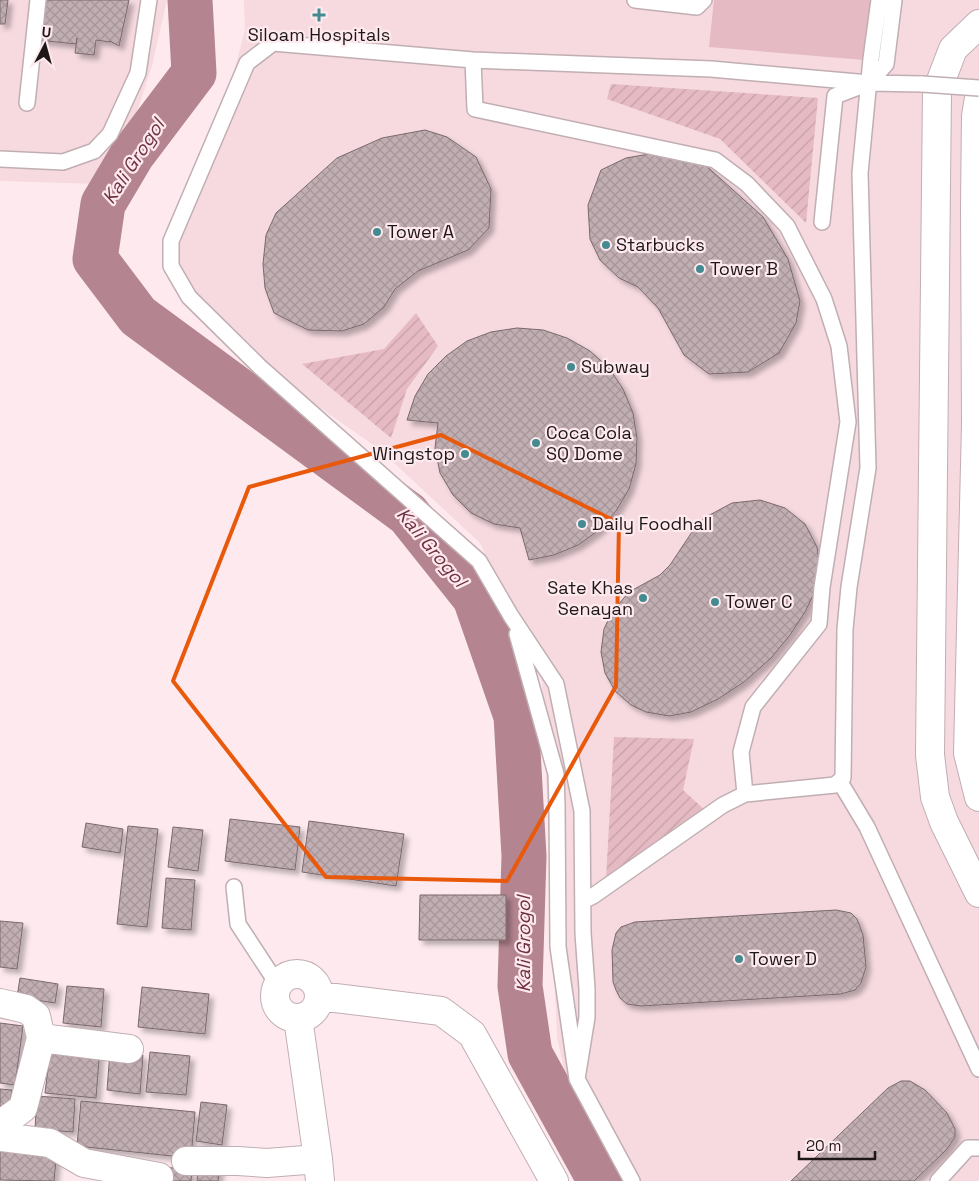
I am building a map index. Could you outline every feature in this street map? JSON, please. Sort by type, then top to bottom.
[{"type":"street","points":[[979,24],[953,49],[938,91],[935,207],[930,755],[936,797],[944,822],[979,893]]},
{"type":"street","points":[[979,98],[976,116],[975,207],[978,424],[974,753],[979,797]]},
{"type":"street","points":[[935,207],[975,207]]},
{"type":"street","points":[[934,424],[978,424]]},
{"type":"street","points":[[930,755],[974,753]]},
{"type":"street","points":[[297,974],[308,977],[316,985],[320,996],[316,1007],[309,1015],[298,1018],[287,1015],[278,1007],[275,996],[278,985],[286,977],[297,974]]},
{"type":"street","points":[[320,996],[441,1011],[472,1034],[554,1181]]},
{"type":"street","points":[[0,1003],[26,1009],[36,1016],[41,1038],[23,1108],[0,1125]]},
{"type":"street","points":[[186,1161],[238,1161],[319,1170],[298,1018]]},
{"type":"street","points":[[41,1038],[130,1049]]},
{"type":"street","points":[[0,1137],[50,1143],[84,1163],[159,1176]]},
{"type":"lane","points":[[27,103],[38,0]]},
{"type":"lane","points":[[0,159],[63,162],[94,151],[110,134],[138,73],[148,0]]},
{"type":"lane","points":[[635,0],[697,7],[704,0]]},
{"type":"lane","points":[[583,901],[593,896],[723,805],[746,794],[834,785],[840,782],[842,778],[845,629],[868,468],[860,172],[879,0]]},
{"type":"lane","points":[[822,222],[835,96],[869,83],[886,64],[894,0]]},
{"type":"lane","points":[[578,1079],[587,1016],[583,933],[582,812],[556,684],[511,616],[479,561],[260,367],[189,297],[171,266],[171,241],[247,62],[273,42],[473,60],[711,69],[869,83],[979,88]]},
{"type":"lane","points":[[473,60],[475,109],[715,160],[747,184],[787,226],[824,299],[839,346],[848,422],[822,587],[819,624],[753,707],[740,752],[746,794]]},
{"type":"lane","points":[[511,616],[524,655],[556,774],[558,947],[578,1079],[632,1181]]},
{"type":"lane","points":[[819,624],[845,629]]},
{"type":"lane","points":[[840,782],[867,827],[979,1069]]},
{"type":"lane","points":[[234,888],[238,924],[278,985]]},
{"type":"lane","points":[[938,1181],[968,1148],[979,1148]]},
{"type":"highlighted area","points":[[441,435],[619,523],[616,686],[507,881],[326,877],[173,681],[249,487]]},
{"type":"shaded area","points":[[3,0],[167,0],[152,66],[130,133],[98,184],[0,181],[0,21]]},
{"type":"shaded area","points":[[244,0],[979,0],[979,1181],[613,1181],[572,1106],[557,1037],[542,682],[480,543],[379,449],[252,360],[176,289],[183,202],[221,120],[245,30]]},
{"type":"shaded area","points":[[714,0],[872,0],[864,60],[709,47]]},
{"type":"shaded area","points":[[611,84],[818,98],[806,223],[720,139],[607,99]]},
{"type":"shaded area","points":[[416,313],[438,346],[407,389],[391,438],[302,364],[384,349]]},
{"type":"shaded area","points":[[614,737],[694,739],[683,790],[706,811],[606,879]]},
{"type":"building","points":[[0,0],[8,0],[5,24],[0,24]]},
{"type":"building","points":[[43,0],[129,0],[119,46],[110,41],[96,40],[94,55],[75,53],[77,38],[76,44],[38,40]]},
{"type":"building","name":"Tower A","points":[[425,130],[447,137],[476,157],[491,189],[489,228],[468,250],[418,271],[395,289],[384,307],[364,324],[342,331],[308,330],[274,313],[265,288],[263,264],[266,235],[276,213],[337,158],[382,138]]},
{"type":"building","name":"Tower B","points":[[649,154],[678,154],[702,162],[763,217],[788,259],[800,301],[796,323],[779,353],[748,372],[709,374],[684,355],[658,308],[638,287],[619,278],[600,260],[590,239],[588,205],[601,170],[626,158]]},
{"type":"building","name":"Coca Cola SQ Dome","points":[[517,328],[543,330],[567,338],[590,351],[609,368],[623,389],[633,413],[637,438],[636,464],[629,489],[616,511],[599,530],[578,545],[554,555],[529,560],[520,528],[494,524],[471,513],[453,495],[440,473],[435,448],[438,423],[407,420],[415,396],[428,374],[446,356],[467,341],[491,332]]},
{"type":"building","name":"Tower C","points":[[760,500],[785,508],[805,524],[817,547],[820,568],[817,587],[805,612],[790,635],[771,658],[744,682],[718,699],[691,712],[669,716],[646,712],[631,705],[615,691],[605,673],[601,652],[604,629],[612,612],[629,592],[660,575],[670,565],[694,529],[704,518],[732,503]]},
{"type":"building","points":[[230,819],[300,827],[295,870],[225,861]]},
{"type":"building","points":[[309,821],[404,834],[396,886],[302,872]]},
{"type":"building","points":[[86,823],[123,829],[120,853],[82,847]]},
{"type":"building","points":[[128,826],[158,829],[147,927],[117,924]]},
{"type":"building","points":[[173,827],[203,830],[198,871],[168,867]]},
{"type":"building","points":[[166,878],[195,880],[191,930],[162,928]]},
{"type":"building","points":[[420,895],[506,895],[506,940],[419,940]]},
{"type":"building","name":"Tower D","points":[[836,910],[851,913],[857,919],[863,935],[866,967],[861,983],[855,990],[841,994],[641,1006],[627,1004],[620,998],[613,982],[612,950],[616,933],[621,927],[635,922]]},
{"type":"building","points":[[0,921],[23,923],[17,969],[0,967]]},
{"type":"building","points":[[20,978],[58,984],[55,1003],[17,997]]},
{"type":"building","points":[[67,986],[104,989],[101,1027],[63,1023]]},
{"type":"building","points":[[142,987],[209,994],[205,1034],[138,1027]]},
{"type":"building","points":[[0,1023],[23,1026],[15,1085],[0,1083]]},
{"type":"building","points":[[51,1043],[100,1048],[96,1098],[45,1093]]},
{"type":"building","points":[[110,1052],[143,1055],[140,1094],[107,1090]]},
{"type":"building","points":[[150,1052],[190,1056],[186,1095],[146,1092]]},
{"type":"building","points":[[901,1081],[910,1081],[925,1090],[947,1113],[955,1129],[955,1137],[947,1149],[914,1181],[791,1181],[888,1088]]},
{"type":"building","points":[[0,1089],[12,1090],[8,1117],[0,1116]]},
{"type":"building","points":[[37,1096],[75,1099],[73,1132],[35,1129]]},
{"type":"building","points":[[81,1101],[195,1112],[191,1158],[77,1146]]},
{"type":"building","points":[[201,1102],[227,1105],[222,1145],[196,1141]]},
{"type":"building","points":[[0,1143],[57,1149],[54,1181],[0,1180]]},
{"type":"building","points":[[198,1165],[220,1167],[218,1181],[197,1181]]},
{"type":"building","points":[[164,1167],[192,1170],[191,1181],[162,1181]]},
{"type":"waterway","name":"Kali Grogol","points":[[190,0],[194,73],[132,155],[103,204],[95,259],[138,316],[408,514],[475,598],[516,716],[524,856],[520,986],[530,1054],[600,1181]]},
{"type":"place","name":"Siloam Hospitals","points":[[319,15]]},
{"type":"place","name":"Tower A","points":[[377,232]]},
{"type":"place","name":"Starbucks","points":[[606,245]]},
{"type":"place","name":"Tower B","points":[[700,269]]},
{"type":"place","name":"Subway","points":[[571,367]]},
{"type":"place","name":"Coca Cola SQ Dome","points":[[536,443]]},
{"type":"place","name":"Wingstop","points":[[465,454]]},
{"type":"place","name":"Daily Foodhall","points":[[582,524]]},
{"type":"place","name":"Sate Khas Senayan","points":[[643,598]]},
{"type":"place","name":"Tower C","points":[[715,602]]},
{"type":"place","name":"Tower D","points":[[739,959]]}]
